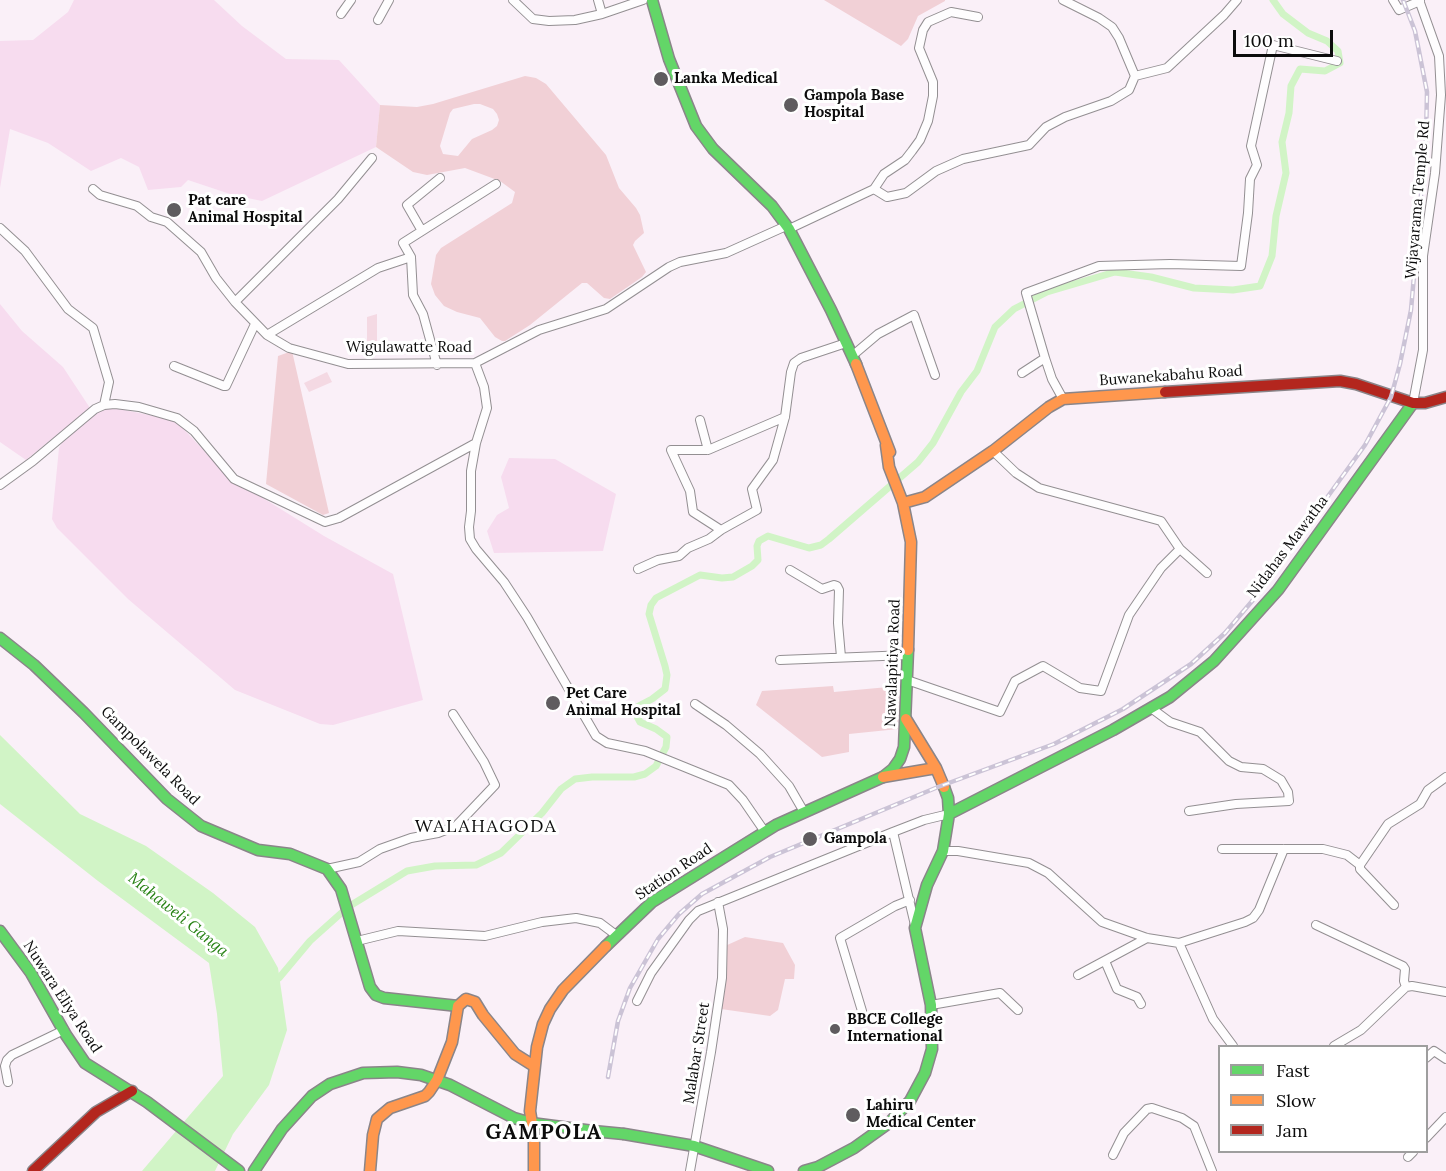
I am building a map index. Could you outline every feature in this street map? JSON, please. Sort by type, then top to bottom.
[{"type":"main road","name":"Nawalapitiya Road","points":[[652,0],[669,59],[696,126],[713,149],[772,206],[788,227],[846,343],[886,445],[915,529],[911,542],[906,719],[902,753],[893,769],[883,777]]},
{"type":"main road","name":"Buwanekabahu Road","points":[[906,501],[920,504],[925,496],[993,451],[1049,407],[1063,399],[1340,381],[1356,384],[1413,404]]},
{"type":"main road","points":[[1413,404],[1446,397]]},
{"type":"main road","name":"Nidahas Mawatha","points":[[949,814],[1113,730],[1170,697],[1214,661],[1278,590],[1413,404]]},
{"type":"main road","name":"Gampolawela Road","points":[[0,638],[34,665],[84,713],[167,799],[201,826],[258,850],[290,854],[327,869]]},
{"type":"main road","points":[[804,1171],[821,1169],[889,1124],[910,1101],[925,1073],[932,1050],[931,1005],[915,928],[927,885],[943,851],[949,814],[948,798],[936,768],[906,719]]},
{"type":"main road","points":[[883,777],[936,768]]},
{"type":"main road","name":"Station Road","points":[[534,1171],[534,1136],[530,1111],[534,1066],[543,1024],[553,1003],[569,983],[652,902],[765,832],[883,777]]},
{"type":"main road","points":[[327,869],[341,889],[370,987],[376,995],[384,998],[458,1006]]},
{"type":"main road","name":"Nuwara Eliya Road","points":[[0,931],[31,973],[85,1063],[132,1091],[239,1171]]},
{"type":"main road","points":[[370,1171],[373,1135],[377,1119],[390,1108],[425,1096],[437,1080],[452,1042],[458,1006],[466,999],[475,1002],[515,1054],[534,1066]]},
{"type":"main road","points":[[254,1171],[275,1138],[297,1111],[312,1096],[330,1084],[350,1076],[374,1072],[407,1072],[460,1089],[514,1118],[531,1123],[624,1134],[694,1146],[768,1171]]},
{"type":"main road","points":[[33,1171],[96,1112],[117,1082]]},
{"type":"main road","points":[[96,1112],[132,1091]]},
{"type":"street","points":[[341,14],[351,0]]},
{"type":"street","points":[[378,20],[388,0]]},
{"type":"street","points":[[513,0],[533,19],[549,21],[575,20],[602,14],[643,0]]},
{"type":"street","points":[[598,0],[602,14]]},
{"type":"street","points":[[978,16],[951,12],[928,22],[923,30],[919,48],[933,82],[933,96],[920,140],[904,160],[884,174],[874,189],[887,197],[906,193],[936,171],[963,159],[1029,146],[1046,126],[1111,101],[1129,90],[1135,76],[1112,27],[1063,0]]},
{"type":"street","points":[[1135,76],[1167,68],[1237,0]]},
{"type":"street","points":[[1393,0],[1399,10],[1420,1]]},
{"type":"street","name":"Wijayarama Temple Rd","points":[[1413,404],[1423,350],[1423,256],[1435,173],[1441,95],[1439,56],[1420,1]]},
{"type":"street","points":[[1063,399],[1052,379],[1026,293],[1099,266],[1186,264],[1241,266],[1250,179],[1257,165],[1251,146],[1274,45],[1337,61]]},
{"type":"street","points":[[235,302],[338,199],[372,158]]},
{"type":"street","points":[[422,231],[407,205],[441,178]]},
{"type":"street","points":[[437,365],[423,314],[413,296],[411,257],[403,243],[496,184]]},
{"type":"street","name":"Wigulawatte Road","points":[[93,189],[100,195],[137,206],[151,217],[167,222],[201,252],[216,278],[255,324],[267,335],[289,348],[348,364],[437,365],[475,363],[539,330],[606,309],[680,262],[726,253],[874,189]]},
{"type":"street","points":[[0,228],[25,251],[68,309],[93,328],[109,382],[104,405]]},
{"type":"street","points":[[267,335],[378,268],[411,257]]},
{"type":"street","points":[[852,356],[878,334],[914,315],[935,375]]},
{"type":"street","points":[[174,366],[226,386],[255,324]]},
{"type":"street","points":[[638,569],[658,560],[679,556],[688,548],[710,539],[721,530],[757,510],[752,489],[773,460],[785,417],[794,363],[801,358],[846,343]]},
{"type":"street","points":[[1022,373],[1045,358]]},
{"type":"street","points":[[475,363],[484,387],[487,408],[476,443],[471,471],[469,527],[470,538],[476,549],[504,582],[527,617],[596,736],[607,743],[648,753],[729,785],[743,800],[765,832]]},
{"type":"street","points":[[0,485],[33,461],[95,409],[115,404],[139,407],[177,418],[194,430],[234,479],[325,522],[339,518],[476,443]]},
{"type":"street","points":[[721,530],[693,512],[690,491],[671,450],[708,450],[785,417]]},
{"type":"street","points":[[700,420],[708,450]]},
{"type":"street","points":[[993,451],[1016,473],[1039,488],[1161,522],[1180,549],[1207,573]]},
{"type":"street","points":[[907,680],[1000,712],[1015,681],[1043,666],[1080,688],[1101,691],[1130,615],[1161,568],[1180,549]]},
{"type":"street","points":[[790,570],[822,589],[837,586],[841,657]]},
{"type":"street","points":[[780,660],[908,655]]},
{"type":"street","points":[[695,704],[726,725],[760,754],[789,786],[804,812]]},
{"type":"street","points":[[1151,708],[1170,722],[1200,732],[1229,761],[1241,767],[1263,770],[1281,780],[1288,792],[1289,801],[1236,804],[1189,811]]},
{"type":"street","points":[[327,869],[358,862],[380,849],[456,826],[495,785],[484,762],[453,714]]},
{"type":"street","points":[[1360,865],[1388,824],[1420,804],[1428,790],[1446,777]]},
{"type":"street","points":[[637,1001],[651,973],[698,911],[924,820],[949,814]]},
{"type":"street","points":[[893,832],[915,928]]},
{"type":"street","points":[[1222,849],[1323,849],[1347,855],[1360,865],[1360,869],[1394,905]]},
{"type":"street","points":[[943,851],[958,851],[1029,863],[1048,873],[1102,922],[1147,938],[1179,943],[1253,918],[1259,910],[1284,849]]},
{"type":"street","points":[[862,1011],[840,938],[910,900]]},
{"type":"street","name":"Malabar Street","points":[[690,1171],[719,1002],[723,938],[718,902]]},
{"type":"street","points":[[355,936],[398,931],[485,936],[542,922],[576,918],[600,923],[616,935]]},
{"type":"street","points":[[1316,926],[1403,966],[1406,987]]},
{"type":"street","points":[[1078,975],[1147,938]]},
{"type":"street","points":[[1179,943],[1213,1018],[1232,1045]]},
{"type":"street","points":[[1105,961],[1117,989],[1137,998],[1141,1004]]},
{"type":"street","points":[[1337,1045],[1361,1030],[1406,987],[1446,992]]},
{"type":"street","points":[[931,1005],[1000,993],[1018,1010]]},
{"type":"street","points":[[8,1082],[5,1066],[12,1055],[64,1030]]},
{"type":"street","points":[[1428,1056],[1434,1052],[1446,1059]]},
{"type":"street","points":[[1113,1155],[1124,1133],[1147,1109],[1152,1108],[1182,1118],[1194,1126],[1212,1171]]},
{"type":"street","points":[[1428,1136],[1446,1117]]},
{"type":"shaded area","points":[[74,0],[214,0],[242,26],[286,59],[339,60],[380,105],[376,147],[262,201],[233,195],[188,180],[181,187],[148,190],[139,167],[121,158],[91,171],[48,143],[10,129],[0,188],[0,41],[33,40],[68,12]]},
{"type":"shaded area","points":[[824,0],[945,1],[918,16],[908,39],[901,46]]},
{"type":"shaded area","points":[[525,76],[536,78],[546,84],[606,155],[619,188],[640,215],[644,233],[633,245],[646,272],[642,277],[610,299],[604,298],[587,283],[582,283],[530,325],[505,341],[495,337],[480,318],[444,306],[435,295],[431,284],[436,255],[441,248],[512,203],[515,192],[500,181],[465,168],[427,175],[413,172],[376,147],[380,105],[417,107]],"holes":[[[480,104],[493,109],[497,114],[499,120],[497,126],[472,139],[458,156],[443,154],[440,146],[450,113],[453,109]]]},
{"type":"shaded area","points":[[0,304],[22,331],[63,367],[90,408],[26,460],[0,442]]},
{"type":"shaded area","points":[[377,314],[377,342],[367,342],[367,317]]},
{"type":"shaded area","points":[[292,351],[329,513],[323,515],[266,484],[278,356]]},
{"type":"shaded area","points":[[327,372],[332,382],[309,392],[304,383]]},
{"type":"shaded area","points":[[110,407],[168,419],[179,424],[220,468],[242,485],[324,536],[393,574],[423,700],[333,725],[320,724],[235,690],[128,599],[57,528],[52,519],[59,448],[64,439],[102,408]]},
{"type":"shaded area","points":[[509,458],[555,459],[616,494],[603,551],[494,553],[487,531],[497,515],[509,508],[501,477]]},
{"type":"shaded area","points":[[833,686],[834,692],[899,686],[898,729],[849,734],[849,752],[822,757],[756,705],[762,691]]},
{"type":"shaded area","points":[[745,937],[783,943],[795,965],[794,979],[785,979],[778,1010],[770,1016],[721,1009],[725,946]]},
{"type":"water","name":"Mahaweli Ganga","points":[[0,735],[80,814],[146,846],[213,893],[255,927],[278,968],[287,1030],[269,1085],[233,1134],[215,1171],[142,1171],[223,1076],[209,963],[98,881],[0,804]]},
{"type":"waterway","points":[[279,978],[310,941],[348,907],[407,871],[435,866],[476,865],[501,853],[542,813],[561,789],[575,779],[634,777],[645,774],[656,766],[666,747],[667,737],[640,722],[633,709],[665,689],[667,675],[649,614],[656,598],[700,575],[733,577],[758,560],[759,541],[768,536],[809,548],[821,545],[829,539],[918,462],[933,443],[961,392],[977,371],[995,327],[1014,309],[1047,292],[1115,272],[1151,277],[1194,288],[1233,290],[1260,286],[1272,256],[1276,216],[1286,173],[1282,142],[1289,113],[1291,86],[1300,69],[1325,71],[1340,63],[1338,51],[1327,41],[1308,33],[1283,14],[1273,0]]},
{"type":"railway","points":[[608,1077],[618,1021],[630,988],[658,939],[679,914],[702,894],[770,857],[938,787],[1054,744],[1123,709],[1191,664],[1225,633],[1253,600],[1365,445],[1391,397],[1400,364],[1411,310],[1426,138],[1427,92],[1415,31],[1403,0]]},
{"type":"traffic: fast","points":[[652,0],[669,59],[696,126],[713,149],[772,206],[789,229],[856,364]]},
{"type":"traffic: fast","points":[[949,814],[1113,730],[1170,697],[1214,661],[1278,590],[1413,403]]},
{"type":"traffic: fast","points":[[0,638],[34,665],[167,799],[201,826],[258,850],[290,854],[327,869],[341,889],[370,987],[376,995],[384,998],[458,1006]]},
{"type":"traffic: fast","points":[[606,946],[652,902],[776,825],[883,777],[893,769],[904,747],[908,650]]},
{"type":"traffic: fast","points":[[804,1171],[818,1167],[854,1148],[889,1123],[910,1101],[925,1073],[932,1049],[931,1005],[915,928],[927,885],[943,851],[949,814],[948,798],[944,787]]},
{"type":"traffic: fast","points":[[0,931],[31,973],[66,1035],[85,1063],[147,1102],[239,1171]]},
{"type":"traffic: fast","points":[[254,1171],[282,1129],[312,1096],[330,1084],[363,1073],[397,1072],[421,1075],[450,1085],[514,1118],[531,1123]]},
{"type":"traffic: fast","points":[[531,1123],[593,1131]]},
{"type":"traffic: fast","points":[[593,1131],[624,1134]]},
{"type":"traffic: fast","points":[[624,1134],[694,1146],[768,1171]]},
{"type":"traffic: slow","points":[[856,364],[890,452]]},
{"type":"traffic: slow","points":[[903,503],[925,497],[993,451],[1049,407],[1063,399],[1165,392]]},
{"type":"traffic: slow","points":[[886,445],[889,467],[903,503],[911,542],[908,650]]},
{"type":"traffic: slow","points":[[906,719],[936,768],[944,787]]},
{"type":"traffic: slow","points":[[883,777],[936,768]]},
{"type":"traffic: slow","points":[[534,1171],[534,1136],[530,1111],[537,1047],[543,1024],[563,990],[606,946]]},
{"type":"traffic: slow","points":[[370,1171],[373,1135],[377,1119],[390,1108],[425,1096],[429,1092],[437,1080],[452,1042],[458,1006],[466,999],[475,1002],[515,1054],[534,1066]]},
{"type":"traffic: jam","points":[[1165,392],[1340,381],[1413,403],[1425,403],[1446,397]]},
{"type":"traffic: jam","points":[[33,1171],[96,1112],[132,1091]]},
{"type":"place","name":"Lanka Medical","points":[[661,79]]},
{"type":"place","name":"Gampola Base Hospital","points":[[791,105]]},
{"type":"place","name":"Pat care Animal Hospital","points":[[174,210]]},
{"type":"place","name":"Pet Care Animal Hospital","points":[[553,703]]},
{"type":"place","name":"Gampola","points":[[810,839]]},
{"type":"place","name":"BBCE College International","points":[[835,1029]]},
{"type":"place","name":"Lahiru Medical Center","points":[[853,1115]]},
{"type":"district","name":"WALAHAGODA","points":[[486,827]]},
{"type":"district","name":"GAMPOLA","points":[[544,1133]]}]
